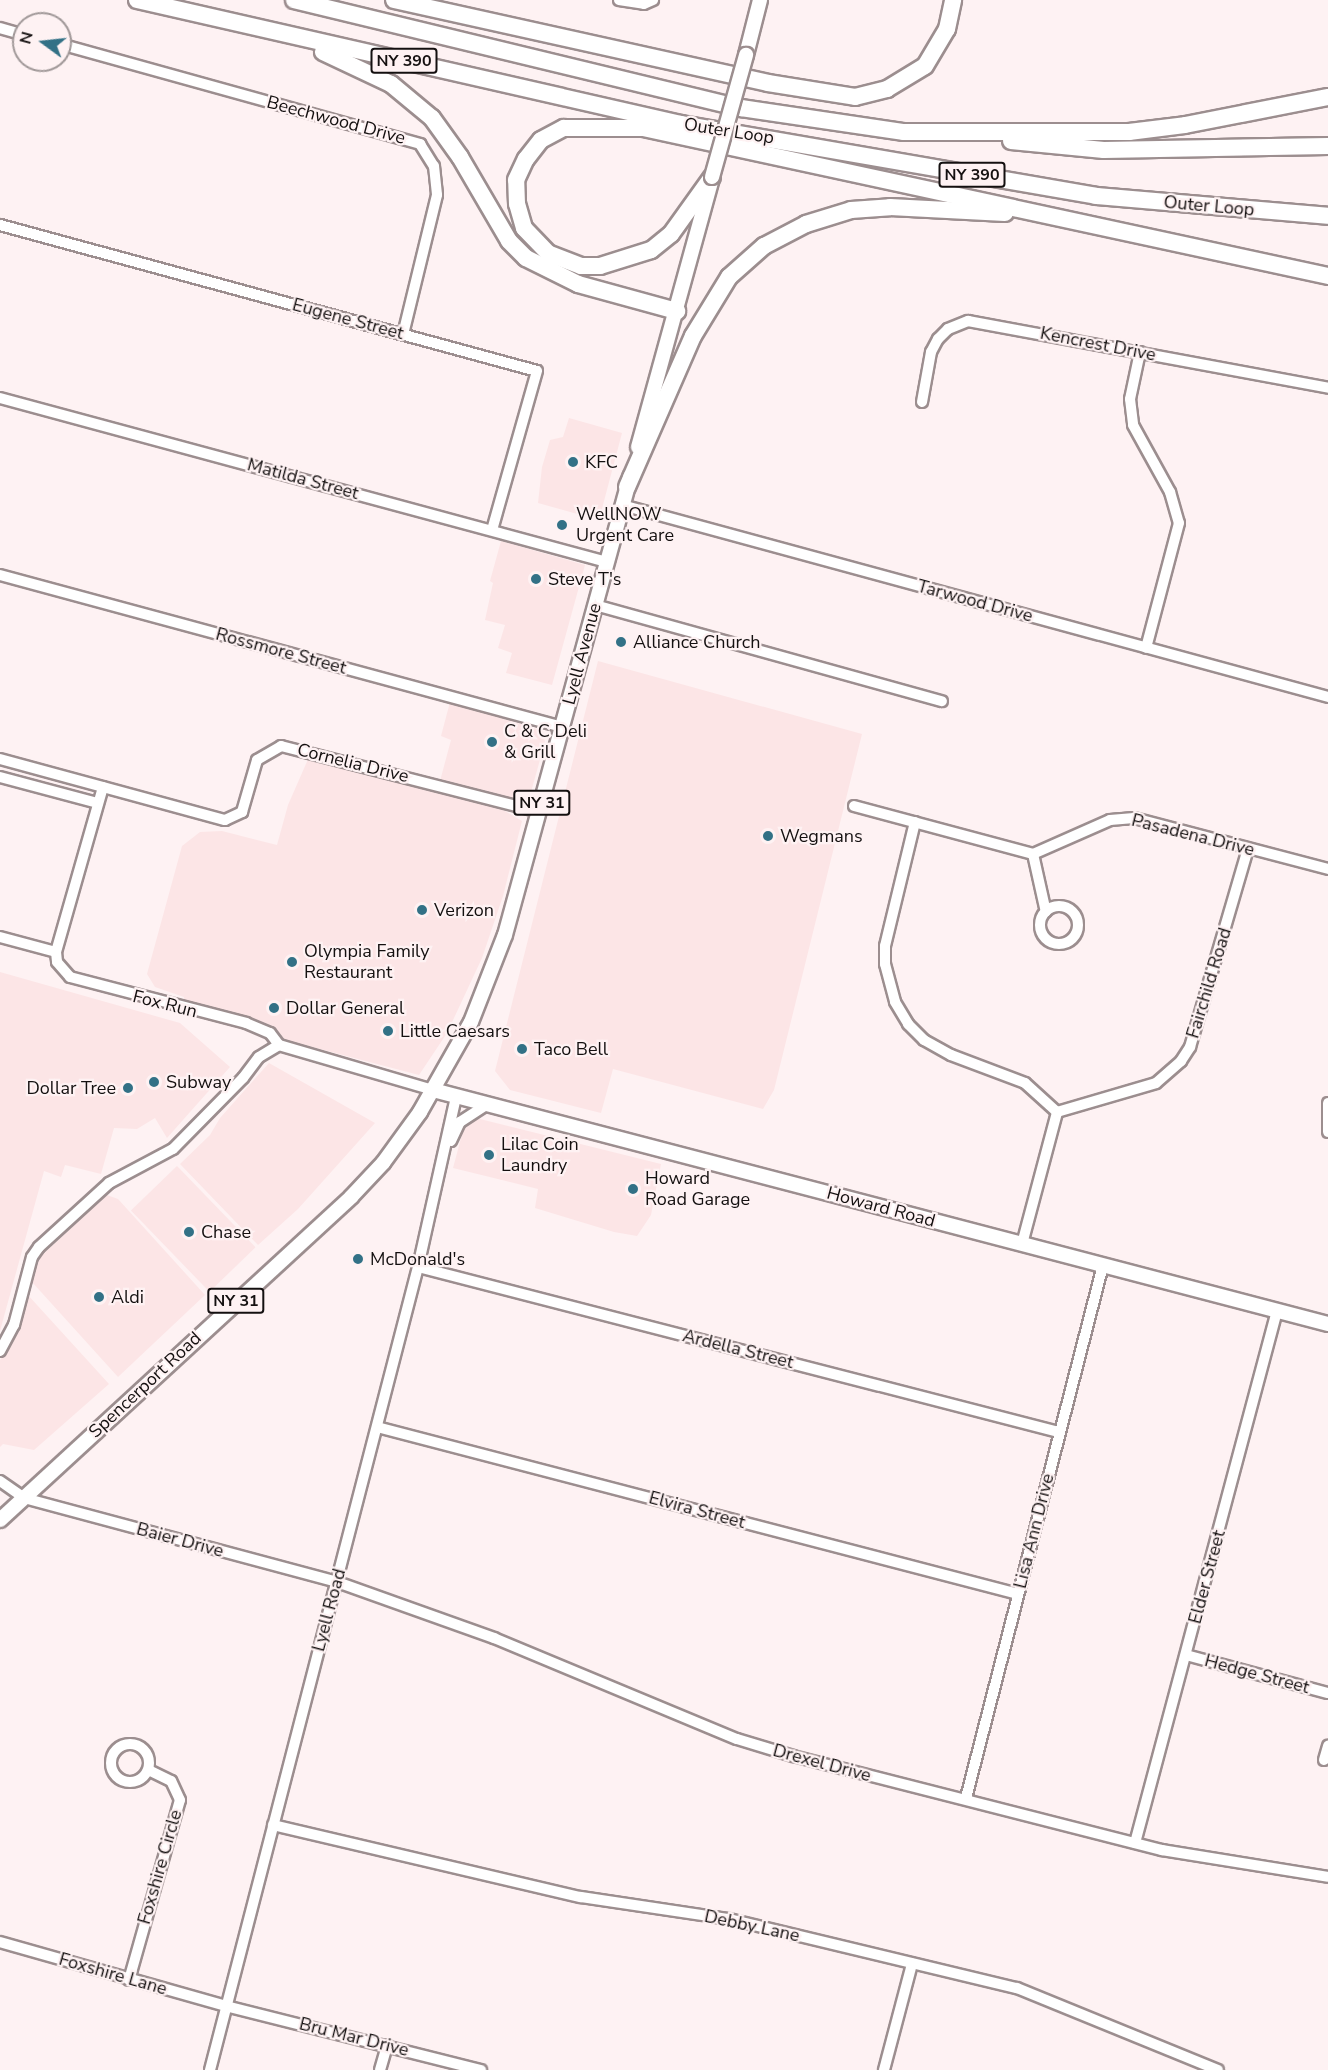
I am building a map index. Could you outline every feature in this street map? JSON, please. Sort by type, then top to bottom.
[{"type":"highway","name":"Outer Loop","points":[[137,0],[681,124],[1096,196],[1328,216]]},
{"type":"highway","name":"Outer Loop","points":[[294,0],[741,108],[904,132],[1129,132],[1245,114],[1328,97]]},
{"type":"highway","points":[[394,0],[768,82],[855,97],[887,89],[925,66],[947,29],[953,0]]},
{"type":"highway","points":[[190,12],[333,55],[375,74],[406,93],[432,118],[460,157],[509,241],[526,258],[578,284],[677,311]]},
{"type":"highway","points":[[1245,114],[1328,89]]},
{"type":"highway","points":[[619,109],[643,128]]},
{"type":"highway","points":[[712,177],[671,234],[643,254],[600,266],[581,266],[549,254],[524,228],[517,204],[516,180],[526,159],[542,140],[564,128],[643,128],[1056,215],[1328,276]]},
{"type":"highway","points":[[904,132],[1104,150],[1328,146]]},
{"type":"highway","points":[[627,487],[693,336],[729,277],[764,246],[806,224],[851,210],[890,207],[1056,215]]},
{"type":"main road","name":"Lyell Avenue","points":[[433,1090],[471,1022],[497,960],[677,311],[760,0]]},
{"type":"main road","name":"Howard Road","points":[[433,1090],[1328,1324]]},
{"type":"main road","name":"Spencerport Road","points":[[0,1520],[351,1197],[383,1163],[433,1090]]},
{"type":"street","points":[[619,0],[633,4],[653,0]]},
{"type":"street","name":"Beechwood Drive","points":[[72,47],[420,144],[434,166],[437,195],[403,334]]},
{"type":"street","name":"Eugene Street","points":[[0,225],[537,371],[492,530]]},
{"type":"street","name":"Kencrest Drive","points":[[922,402],[932,352],[938,339],[948,329],[968,321],[1328,388]]},
{"type":"street","points":[[1140,352],[1130,399],[1131,419],[1173,500],[1179,523],[1146,648]]},
{"type":"street","name":"Matilda Street","points":[[0,398],[607,562]]},
{"type":"street","name":"Tarwood Drive","points":[[622,505],[1328,697]]},
{"type":"street","name":"Rossmore Street","points":[[0,575],[562,727]]},
{"type":"street","points":[[595,605],[942,701]]},
{"type":"street","name":"Cornelia Drive","points":[[0,759],[225,820],[234,818],[242,812],[257,760],[281,746],[539,812]]},
{"type":"street","points":[[0,777],[98,803]]},
{"type":"street","points":[[0,937],[56,952],[103,787]]},
{"type":"street","points":[[854,806],[1033,854],[1046,912]]},
{"type":"street","name":"Pasadena Drive","points":[[1033,854],[1121,818],[1134,818],[1328,869]]},
{"type":"street","points":[[915,822],[885,946],[887,974],[895,1002],[908,1024],[924,1040],[951,1055],[1025,1083],[1057,1113],[1022,1244]]},
{"type":"street","name":"Fairchild Road","points":[[1057,1113],[1140,1090],[1181,1061],[1202,1016],[1248,849]]},
{"type":"street","name":"Fox Run","points":[[56,952],[57,962],[70,977],[246,1023],[270,1033],[279,1045],[433,1090]]},
{"type":"street","points":[[0,1351],[14,1325],[32,1257],[39,1247],[109,1183],[173,1149],[243,1078],[258,1057],[279,1045]]},
{"type":"street","name":"Lyell Road","points":[[210,2070],[418,1267],[447,1150],[456,1097]]},
{"type":"street","points":[[1328,1103],[1328,1132]]},
{"type":"street","name":"Lyell Road","points":[[447,1150],[460,1122],[486,1105]]},
{"type":"street","name":"Lisa Ann Drive","points":[[966,1798],[1103,1265]]},
{"type":"street","name":"Ardella Street","points":[[418,1267],[1059,1432]]},
{"type":"street","name":"Elder Street","points":[[1136,1844],[1277,1311]]},
{"type":"street","name":"Elvira Street","points":[[377,1427],[1018,1594]]},
{"type":"street","points":[[0,1481],[24,1498]]},
{"type":"street","name":"Baier Drive","points":[[24,1498],[336,1582]]},
{"type":"street","name":"Drexel Drive","points":[[336,1582],[494,1638],[737,1739],[921,1790],[966,1798],[1136,1844],[1328,1876]]},
{"type":"street","name":"Hedge Street","points":[[1186,1656],[1328,1693]]},
{"type":"street","points":[[1324,1760],[1328,1746]]},
{"type":"street","name":"Foxshire Circle","points":[[129,1980],[180,1800],[171,1781],[148,1770]]},
{"type":"street","name":"Debby Lane","points":[[273,1826],[458,1871],[581,1897],[729,1919],[1017,1989],[1218,2070]]},
{"type":"street","name":"Foxshire Lane","points":[[0,1942],[226,2006]]},
{"type":"street","points":[[884,2070],[912,1964]]},
{"type":"street","name":"Bru Mar Drive","points":[[226,2006],[481,2070]]},
{"type":"street","points":[[380,2070],[387,2045]]},
{"type":"shaded area","points":[[569,418],[622,433],[599,520],[538,503],[542,467],[550,440],[563,437]]},
{"type":"shaded area","points":[[501,541],[585,565],[552,685],[506,673],[512,653],[498,648],[505,625],[485,620],[493,583],[490,581]]},
{"type":"shaded area","points":[[598,661],[862,734],[774,1090],[763,1109],[613,1069],[601,1113],[510,1090],[495,1071]]},
{"type":"shaded area","points":[[450,702],[543,731],[545,742],[529,799],[522,802],[440,781],[451,740],[441,736]]},
{"type":"shaded area","points":[[309,757],[500,808],[522,821],[503,896],[482,958],[447,1033],[419,1075],[182,1013],[184,997],[155,987],[147,974],[182,846],[200,832],[222,831],[277,845],[288,805]]},
{"type":"shaded area","points":[[0,972],[180,1023],[230,1067],[167,1138],[155,1118],[137,1129],[114,1128],[101,1174],[65,1165],[61,1177],[44,1171],[0,1331]]},
{"type":"shaded area","points":[[269,1063],[375,1123],[298,1209],[258,1245],[180,1164],[210,1135],[220,1118]]},
{"type":"shaded area","points":[[476,1118],[661,1164],[651,1215],[637,1236],[614,1232],[535,1208],[538,1189],[453,1168],[464,1127]]},
{"type":"shaded area","points":[[177,1166],[255,1247],[209,1292],[131,1210]]},
{"type":"shaded area","points":[[107,1195],[118,1199],[205,1295],[118,1377],[32,1282],[39,1258]]},
{"type":"shaded area","points":[[27,1294],[109,1384],[34,1450],[3,1444],[0,1447],[0,1360],[19,1329]]},
{"type":"place","name":"KFC","points":[[573,462]]},
{"type":"place","name":"WellNOW Urgent Care","points":[[562,525]]},
{"type":"place","name":"Steve T's","points":[[536,579]]},
{"type":"place","name":"Alliance Church","points":[[621,642]]},
{"type":"place","name":"C & C Deli & Grill","points":[[492,742]]},
{"type":"place","name":"Wegmans","points":[[768,836]]},
{"type":"place","name":"Verizon","points":[[422,910]]},
{"type":"place","name":"Olympia Family Restaurant","points":[[292,962]]},
{"type":"place","name":"Dollar General","points":[[274,1008]]},
{"type":"place","name":"Little Caesars","points":[[388,1031]]},
{"type":"place","name":"Taco Bell","points":[[522,1049]]},
{"type":"place","name":"Subway","points":[[154,1082]]},
{"type":"place","name":"Dollar Tree","points":[[128,1088]]},
{"type":"place","name":"Lilac Coin Laundry","points":[[489,1155]]},
{"type":"place","name":"Howard Road Garage","points":[[633,1189]]},
{"type":"place","name":"Chase","points":[[189,1232]]},
{"type":"place","name":"McDonald's","points":[[358,1259]]},
{"type":"place","name":"Aldi","points":[[99,1297]]}]
